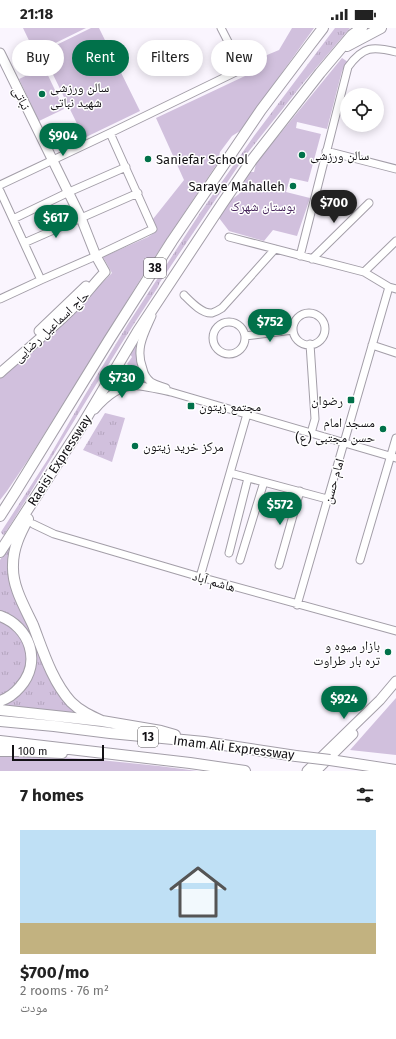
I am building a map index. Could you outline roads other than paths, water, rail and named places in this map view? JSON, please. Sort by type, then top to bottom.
[{"type":"highway","name":"Raeisi Expressway","points":[[0,516],[172,241],[261,110],[323,28]]},
{"type":"highway","name":"Raeisi Expressway","points":[[0,552],[165,290],[252,160],[340,49],[352,35],[362,28]]},
{"type":"highway","points":[[340,49],[381,28]]},
{"type":"highway","points":[[42,487],[14,550],[12,565],[15,582],[56,680],[75,706],[102,721]]},
{"type":"highway","points":[[0,616],[20,628],[28,639],[32,653],[26,678],[14,694],[0,701]]},
{"type":"highway","points":[[0,710],[102,721],[161,731],[204,742]]},
{"type":"highway","name":"Imam Ali Expressway","points":[[0,721],[204,742],[396,770]]},
{"type":"highway","name":"Imam Ali Expressway","points":[[0,741],[190,763],[245,771]]},
{"type":"highway","points":[[0,751],[75,754],[98,752]]},
{"type":"main road","name":"نباتی","points":[[0,53],[69,192],[81,218],[102,274]]},
{"type":"main road","name":"حاج اسماعیل رضایی","points":[[0,366],[85,287],[102,274]]},
{"type":"main road","name":"حاج اسماعیل رضایی","points":[[0,373],[74,307],[90,290],[102,274]]},
{"type":"main road","points":[[0,506],[16,492]]},
{"type":"main road","points":[[307,771],[380,700],[396,681]]},
{"type":"main road","points":[[316,771],[396,690]]},
{"type":"street","points":[[0,185],[242,69],[221,28]]},
{"type":"street","points":[[300,256],[348,67],[355,57],[371,48],[382,48],[396,52]]},
{"type":"street","points":[[0,299],[153,229],[110,133]]},
{"type":"street","points":[[326,151],[396,169]]},
{"type":"street","points":[[13,219],[126,167]]},
{"type":"street","points":[[0,191],[41,280]]},
{"type":"street","points":[[24,243],[138,193]]},
{"type":"street","points":[[312,259],[369,203]]},
{"type":"street","points":[[229,237],[364,272],[388,287],[396,290]]},
{"type":"street","points":[[364,272],[396,241]]},
{"type":"street","points":[[184,295],[201,310],[213,313],[222,308],[275,249]]},
{"type":"street","name":"امام حسن","points":[[298,605],[388,287]]},
{"type":"street","points":[[165,290],[143,335],[140,354],[142,367],[147,378],[171,392]]},
{"type":"street","points":[[309,312],[319,316],[324,324],[325,330],[321,339],[310,344],[301,343],[297,340],[293,330],[295,320],[304,313],[309,312]]},
{"type":"street","points":[[231,321],[241,326],[245,336],[245,342],[239,351],[229,354],[224,353],[216,347],[213,337],[216,327],[225,322],[231,321]]},
{"type":"street","points":[[245,336],[293,330]]},
{"type":"street","points":[[310,344],[315,420],[312,433]]},
{"type":"street","points":[[372,345],[396,353]]},
{"type":"street","points":[[80,427],[112,394],[130,386],[140,386],[171,392],[393,457]]},
{"type":"street","points":[[200,577],[247,414]]},
{"type":"street","points":[[360,560],[393,457],[396,438]]},
{"type":"street","points":[[230,473],[328,499]]},
{"type":"street","points":[[229,554],[248,478]]},
{"type":"street","points":[[240,560],[264,482]]},
{"type":"street","points":[[279,565],[300,491]]},
{"type":"street","name":"هاشم آباد","points":[[33,524],[54,534],[298,605],[396,631]]},
{"type":"place","name":"سالن ورزشی شهید نباتی","points":[[42,94]]},
{"type":"place","name":"سالن ورزشی","points":[[302,155]]},
{"type":"place","name":"Saniefar School","points":[[148,159]]},
{"type":"place","name":"Saraye Mahalleh","points":[[293,186]]},
{"type":"place","name":"رضوان","points":[[351,400]]},
{"type":"place","name":"مجتمع زیتون","points":[[191,406]]},
{"type":"place","name":"مسجد امام حسن مجتبی (ع)","points":[[383,429]]},
{"type":"place","name":"مرکز خرید زیتون","points":[[135,446]]},
{"type":"place","name":"بازار میوه و تره‌ بار طراوت","points":[[388,652]]},
{"type":"park label","name":"بوستان شهرک","points":[[263,206]]}]
